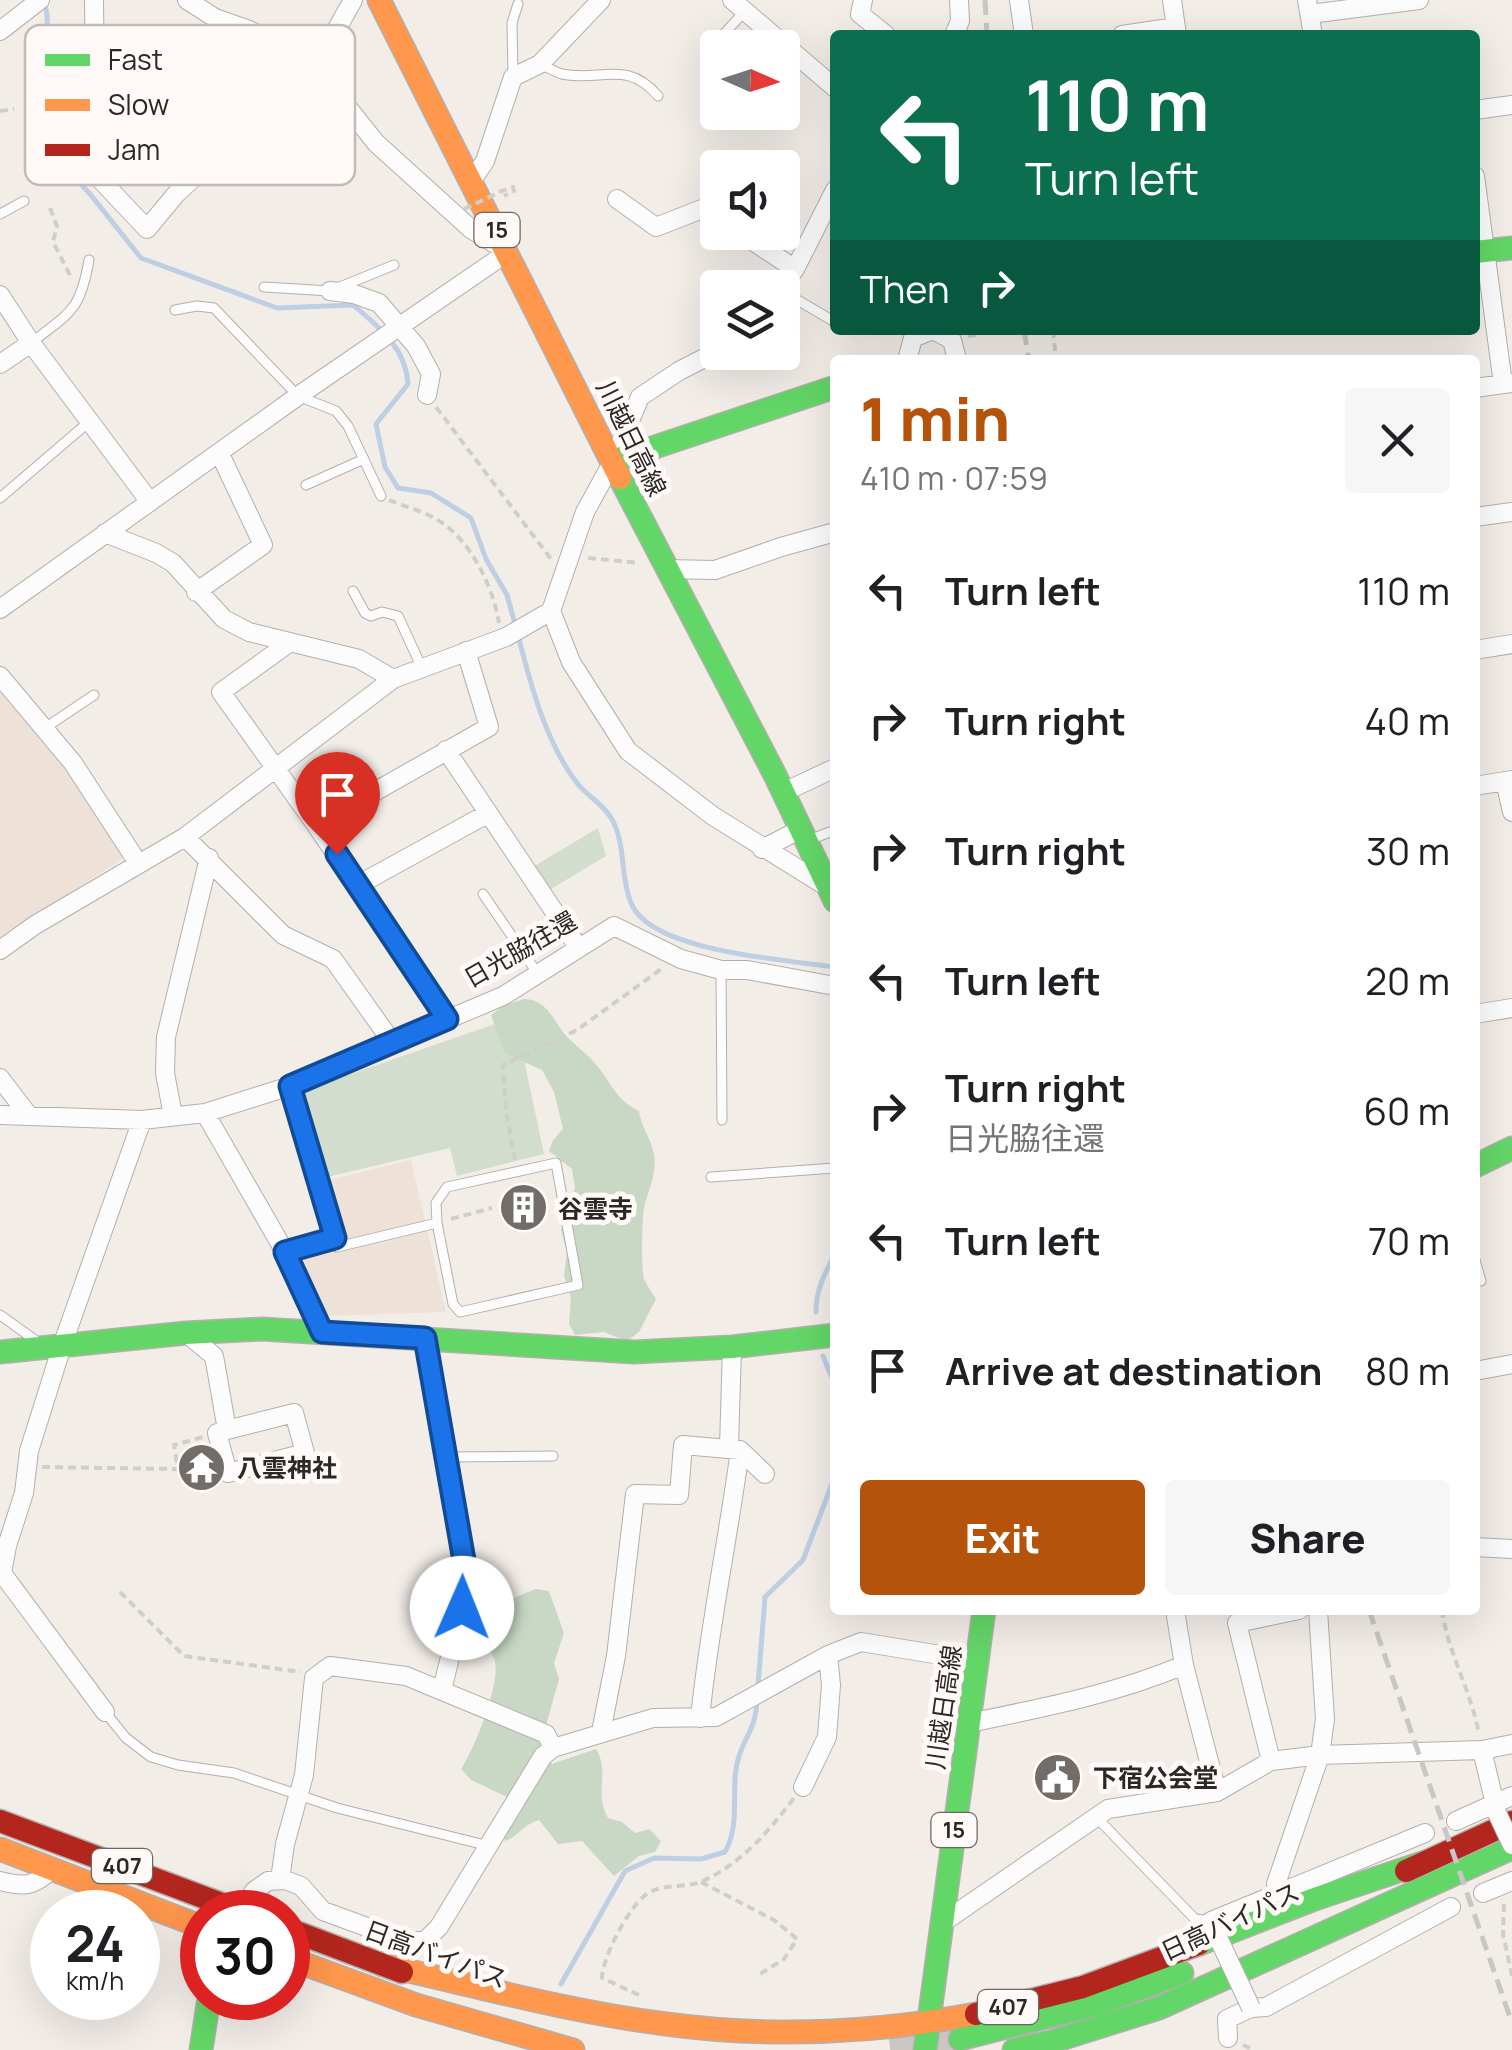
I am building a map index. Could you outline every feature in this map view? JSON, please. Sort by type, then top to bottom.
[{"type":"main road","name":"川越日高線","points":[[379,0],[613,460],[658,567],[784,792],[830,891]]},
{"type":"main road","points":[[1480,251],[1512,248]]},
{"type":"main road","points":[[613,460],[830,389]]},
{"type":"main road","points":[[1480,1164],[1512,1148]]},
{"type":"main road","points":[[0,1352],[262,1329],[634,1352],[732,1347],[830,1336]]},
{"type":"main road","name":"川越日高線","points":[[925,2050],[983,1615]]},
{"type":"main road","name":"日高バイパス","points":[[960,2038],[1051,2019],[1143,1990],[1425,1862],[1501,1813]]},
{"type":"main road","name":"407","points":[[0,1821],[184,1890]]},
{"type":"main road","name":"日高バイパス","points":[[1014,2050],[1159,2008],[1512,1847]]},
{"type":"main road","name":"407","points":[[0,1849],[180,1918]]},
{"type":"main road","name":"407","points":[[528,2027],[565,2032],[680,2026],[742,2030],[889,2028],[928,2022],[1052,1997],[1144,1968],[1276,1913],[1425,1862]]},
{"type":"main road","name":"407","points":[[1083,2050],[1166,2024],[1266,1980],[1330,1946],[1418,1890]]},
{"type":"main road","name":"日高バイパス","points":[[310,1937],[528,2027]]},
{"type":"main road","name":"日高バイパス","points":[[310,1966],[416,2005],[528,2027],[746,2050]]},
{"type":"main road","points":[[201,2050],[205,2020]]},
{"type":"main road","points":[[856,2050],[890,2048]]},
{"type":"street","points":[[94,0],[94,25]]},
{"type":"street","points":[[189,0],[215,18],[235,25]]},
{"type":"street","points":[[339,25],[354,0]]},
{"type":"street","points":[[473,180],[484,162],[513,77],[540,64],[601,0]]},
{"type":"street","points":[[863,0],[860,14],[880,30]]},
{"type":"street","points":[[956,30],[959,0]]},
{"type":"street","points":[[1020,0],[1023,30]]},
{"type":"street","points":[[1172,0],[1177,30]]},
{"type":"street","points":[[1309,7],[1418,0]]},
{"type":"street","points":[[0,32],[32,3]]},
{"type":"street","points":[[738,5],[830,84]]},
{"type":"street","points":[[1480,109],[1512,105]]},
{"type":"street","points":[[0,609],[508,252],[471,229],[376,143],[355,117]]},
{"type":"street","points":[[104,185],[147,230],[186,185]]},
{"type":"street","points":[[617,199],[656,227],[700,209]]},
{"type":"street","points":[[768,250],[795,268],[830,204]]},
{"type":"street","points":[[1480,251],[1508,383],[1480,387]]},
{"type":"street","points":[[330,291],[354,294],[379,304],[416,346],[431,374],[427,395]]},
{"type":"street","points":[[0,295],[31,343],[150,502]]},
{"type":"street","points":[[0,364],[31,343]]},
{"type":"street","points":[[700,361],[640,397],[613,460],[596,487],[551,611],[571,662],[628,750],[713,816],[830,894]]},
{"type":"street","points":[[196,592],[263,545],[220,454]]},
{"type":"street","points":[[1480,516],[1512,512]]},
{"type":"street","points":[[105,533],[173,562],[224,620],[249,632],[359,659],[393,679]]},
{"type":"street","points":[[658,567],[715,570],[830,533]]},
{"type":"street","points":[[0,950],[185,836],[393,679],[466,652],[551,611]]},
{"type":"street","points":[[289,643],[221,692],[358,884],[447,1019]]},
{"type":"street","points":[[1480,649],[1512,644]]},
{"type":"street","points":[[316,824],[490,727],[466,652]]},
{"type":"street","points":[[0,676],[73,763],[138,863]]},
{"type":"street","points":[[446,750],[578,947]]},
{"type":"street","points":[[784,792],[830,770]]},
{"type":"street","points":[[1480,785],[1509,780],[1512,812]]},
{"type":"street","points":[[358,884],[488,814]]},
{"type":"street","points":[[762,849],[804,835]]},
{"type":"street","points":[[185,836],[284,934],[333,958],[392,1042]]},
{"type":"street","points":[[173,1116],[165,1073],[166,1037],[209,858]]},
{"type":"street","name":"日光脇往還","points":[[0,1115],[142,1120],[205,1113],[290,1086],[503,996],[614,926],[676,957],[721,970],[747,970],[830,985]]},
{"type":"street","points":[[1480,1013],[1512,1008]]},
{"type":"street","points":[[0,1078],[28,1116]]},
{"type":"street","points":[[285,1252],[335,1238],[290,1086]]},
{"type":"street","points":[[205,1113],[285,1252],[322,1332]]},
{"type":"street","points":[[105,1712],[1,1574],[54,1347],[142,1120]]},
{"type":"street","points":[[186,1333],[214,1356],[222,1432],[228,1474],[304,1453],[294,1412],[222,1432]]},
{"type":"street","points":[[425,1338],[466,1572],[462,1608],[442,1690]]},
{"type":"street","points":[[708,1717],[708,1642],[724,1567],[734,1448],[732,1347]]},
{"type":"street","points":[[1480,1370],[1512,1364]]},
{"type":"street","points":[[600,1732],[616,1656],[635,1494],[679,1495],[683,1445],[734,1448],[764,1474]]},
{"type":"street","points":[[1480,1548],[1512,1549]]},
{"type":"street","points":[[1176,1615],[1184,1665],[1217,1792]]},
{"type":"street","points":[[1276,1884],[1320,1754],[1325,1719],[1318,1615]]},
{"type":"street","points":[[1236,1616],[1271,1761]]},
{"type":"street","points":[[256,1890],[280,1880],[301,1886],[323,1911],[405,1941],[424,1941],[439,1928],[543,1756],[553,1748],[653,1718],[708,1717],[860,1642],[977,1661]]},
{"type":"street","points":[[803,1786],[826,1737],[831,1685],[828,1655]]},
{"type":"street","points":[[969,1724],[1122,1688],[1184,1665]]},
{"type":"street","points":[[280,1880],[299,1794],[314,1678],[330,1666],[406,1676],[546,1734],[553,1748]]},
{"type":"street","points":[[942,1923],[1108,1809],[1217,1792],[1271,1761],[1320,1754],[1482,1750],[1512,1744]]},
{"type":"street","points":[[1482,1750],[1512,1847]]},
{"type":"street","points":[[1456,1821],[1501,1813],[1512,1796]]},
{"type":"street","points":[[1251,2008],[1214,1927],[1425,1833]]},
{"type":"street","points":[[0,1881],[26,1886],[38,1883],[52,1869]]},
{"type":"street","points":[[1483,1893],[1508,1882]]},
{"type":"street","points":[[1228,2038],[1227,2019],[1251,2008],[1266,2007],[1451,1907]]},
{"type":"lane","points":[[513,77],[512,22],[518,4]]},
{"type":"lane","points":[[722,30],[738,5]]},
{"type":"lane","points":[[540,64],[562,74],[630,74],[646,82],[658,96]]},
{"type":"lane","points":[[0,214],[24,201]]},
{"type":"lane","points":[[31,343],[76,307],[89,260]]},
{"type":"lane","points":[[264,287],[330,291],[394,266]]},
{"type":"lane","points":[[800,300],[830,319]]},
{"type":"lane","points":[[175,310],[214,308],[298,396],[336,411],[348,426],[380,496]]},
{"type":"lane","points":[[0,498],[90,422]]},
{"type":"lane","points":[[306,485],[364,459]]},
{"type":"lane","points":[[353,591],[365,613],[398,616],[422,666]]},
{"type":"lane","points":[[44,728],[94,694]]},
{"type":"lane","points":[[804,835],[830,831]]},
{"type":"lane","points":[[483,894],[538,974]]},
{"type":"lane","points":[[721,970],[722,1120]]},
{"type":"lane","points":[[556,1162],[578,1285],[460,1312],[453,1304],[436,1222],[436,1203],[447,1187],[556,1162]]},
{"type":"lane","points":[[711,1177],[830,1168]]},
{"type":"lane","points":[[335,1238],[337,1247],[436,1222]]},
{"type":"lane","points":[[1480,1274],[1482,1280]]},
{"type":"lane","points":[[0,1315],[54,1347]]},
{"type":"lane","points":[[444,1458],[553,1456]]},
{"type":"lane","points":[[105,1712],[126,1738],[151,1758],[178,1766],[234,1773],[337,1808],[489,1846]]},
{"type":"lane","points":[[1095,1816],[1195,1919],[1214,1927]]},
{"type":"path","points":[[0,111],[14,109]]},
{"type":"path","points":[[464,208],[501,194]]},
{"type":"path","points":[[50,208],[57,226],[54,242],[80,298]]},
{"type":"path","points":[[427,395],[566,566],[658,567]]},
{"type":"path","points":[[380,496],[439,520],[456,534],[474,558],[509,631]]},
{"type":"path","points":[[517,1170],[503,1065],[576,1030],[676,957]]},
{"type":"path","points":[[436,1222],[492,1208]]},
{"type":"path","points":[[28,1466],[178,1469],[174,1445],[222,1432]]},
{"type":"path","points":[[120,1592],[184,1656],[299,1671],[314,1678]]},
{"type":"path","points":[[1443,1615],[1482,1750]]},
{"type":"path","points":[[649,2000],[602,1978],[602,1966],[628,1917],[648,1892],[701,1882],[754,1848],[803,1786]]},
{"type":"path","points":[[701,1882],[774,1920],[797,1939],[784,1959],[760,1974]]},
{"type":"path","points":[[1508,1882],[1503,1934],[1512,1976]]},
{"type":"shaded area","points":[[0,689],[100,814],[124,854],[121,860],[0,938]]},
{"type":"shaded area","points":[[411,1160],[446,1312],[324,1316],[301,1258],[346,1247],[329,1180]]},
{"type":"green space","points":[[598,828],[606,856],[546,892],[531,868]]},
{"type":"green space","points":[[524,999],[538,1002],[547,1010],[618,1094],[639,1111],[653,1149],[655,1163],[644,1208],[642,1255],[644,1279],[656,1299],[639,1332],[627,1341],[604,1332],[575,1335],[569,1324],[571,1298],[564,1276],[567,1252],[561,1230],[575,1188],[572,1169],[549,1151],[563,1129],[554,1092],[542,1070],[504,1053],[491,1015]]},
{"type":"green space","points":[[515,1017],[544,1154],[457,1176],[450,1148],[323,1178],[299,1092]]},
{"type":"green space","points":[[536,1589],[549,1591],[564,1633],[554,1663],[559,1679],[541,1743],[552,1764],[596,1749],[608,1818],[622,1822],[635,1833],[649,1829],[661,1841],[655,1852],[639,1856],[614,1876],[582,1841],[558,1844],[539,1820],[505,1841],[504,1834],[515,1815],[507,1797],[471,1780],[461,1769],[486,1714],[496,1668],[492,1654],[473,1634],[492,1610]]},
{"type":"waterway","points":[[44,3],[47,25]]},
{"type":"waterway","points":[[82,185],[141,258],[277,308],[353,305],[381,330],[397,349],[408,384],[376,424],[385,467],[398,488],[431,493],[471,518],[486,559],[507,595],[515,624]]},
{"type":"waterway","points":[[518,635],[556,750],[577,783],[613,821],[631,903],[643,920],[664,933],[722,951],[830,966]]},
{"type":"waterway","points":[[816,1312],[819,1289],[830,1264]]},
{"type":"waterway","points":[[823,1356],[830,1373]]},
{"type":"waterway","points":[[758,1686],[765,1597],[803,1560],[830,1489]]},
{"type":"waterway","points":[[561,1984],[625,1871],[654,1858],[701,1859],[725,1852],[733,1829],[736,1768],[753,1725],[757,1702]]},
{"type":"tunnel","points":[[890,2048],[960,2039]]},
{"type":"railway","points":[[985,0],[987,30]]},
{"type":"railway","points":[[1025,335],[1028,355]]},
{"type":"railway","points":[[1371,1615],[1512,2023]]},
{"type":"traffic: fast","points":[[1480,251],[1512,248]]},
{"type":"traffic: fast","points":[[613,461],[830,389]]},
{"type":"traffic: fast","points":[[620,478],[775,775],[830,890]]},
{"type":"traffic: fast","points":[[1480,1164],[1512,1148]]},
{"type":"traffic: fast","points":[[0,1352],[262,1329],[634,1352],[732,1347],[830,1336]]},
{"type":"traffic: fast","points":[[925,2050],[983,1615]]},
{"type":"traffic: fast","points":[[1014,2050],[1159,2008],[1512,1848]]},
{"type":"traffic: fast","points":[[1199,1944],[1425,1862]]},
{"type":"traffic: fast","points":[[960,2039],[1101,2003],[1182,1973]]},
{"type":"traffic: fast","points":[[201,2050],[206,2020]]},
{"type":"traffic: slow","points":[[379,0],[620,478]]},
{"type":"traffic: slow","points":[[0,1849],[180,1919]]},
{"type":"traffic: slow","points":[[383,1965],[594,2013],[705,2028],[821,2031],[899,2026],[976,2014]]},
{"type":"traffic: slow","points":[[310,1966],[416,2005],[573,2050]]},
{"type":"traffic: jam","points":[[0,1821],[184,1890]]},
{"type":"traffic: jam","points":[[1406,1871],[1512,1822]]},
{"type":"traffic: jam","points":[[310,1937],[402,1972]]},
{"type":"traffic: jam","points":[[976,2014],[1083,1987],[1199,1944]]},
{"type":"place","name":"谷雲寺","points":[[523,1208]]},
{"type":"place","name":"八雲神社","points":[[202,1467]]},
{"type":"place","name":"下宿公会堂","points":[[1058,1777]]},
{"type":"route","points":[[337,854],[447,1019],[290,1086],[335,1238],[285,1252],[322,1332],[425,1338],[466,1572],[462,1608]]}]
